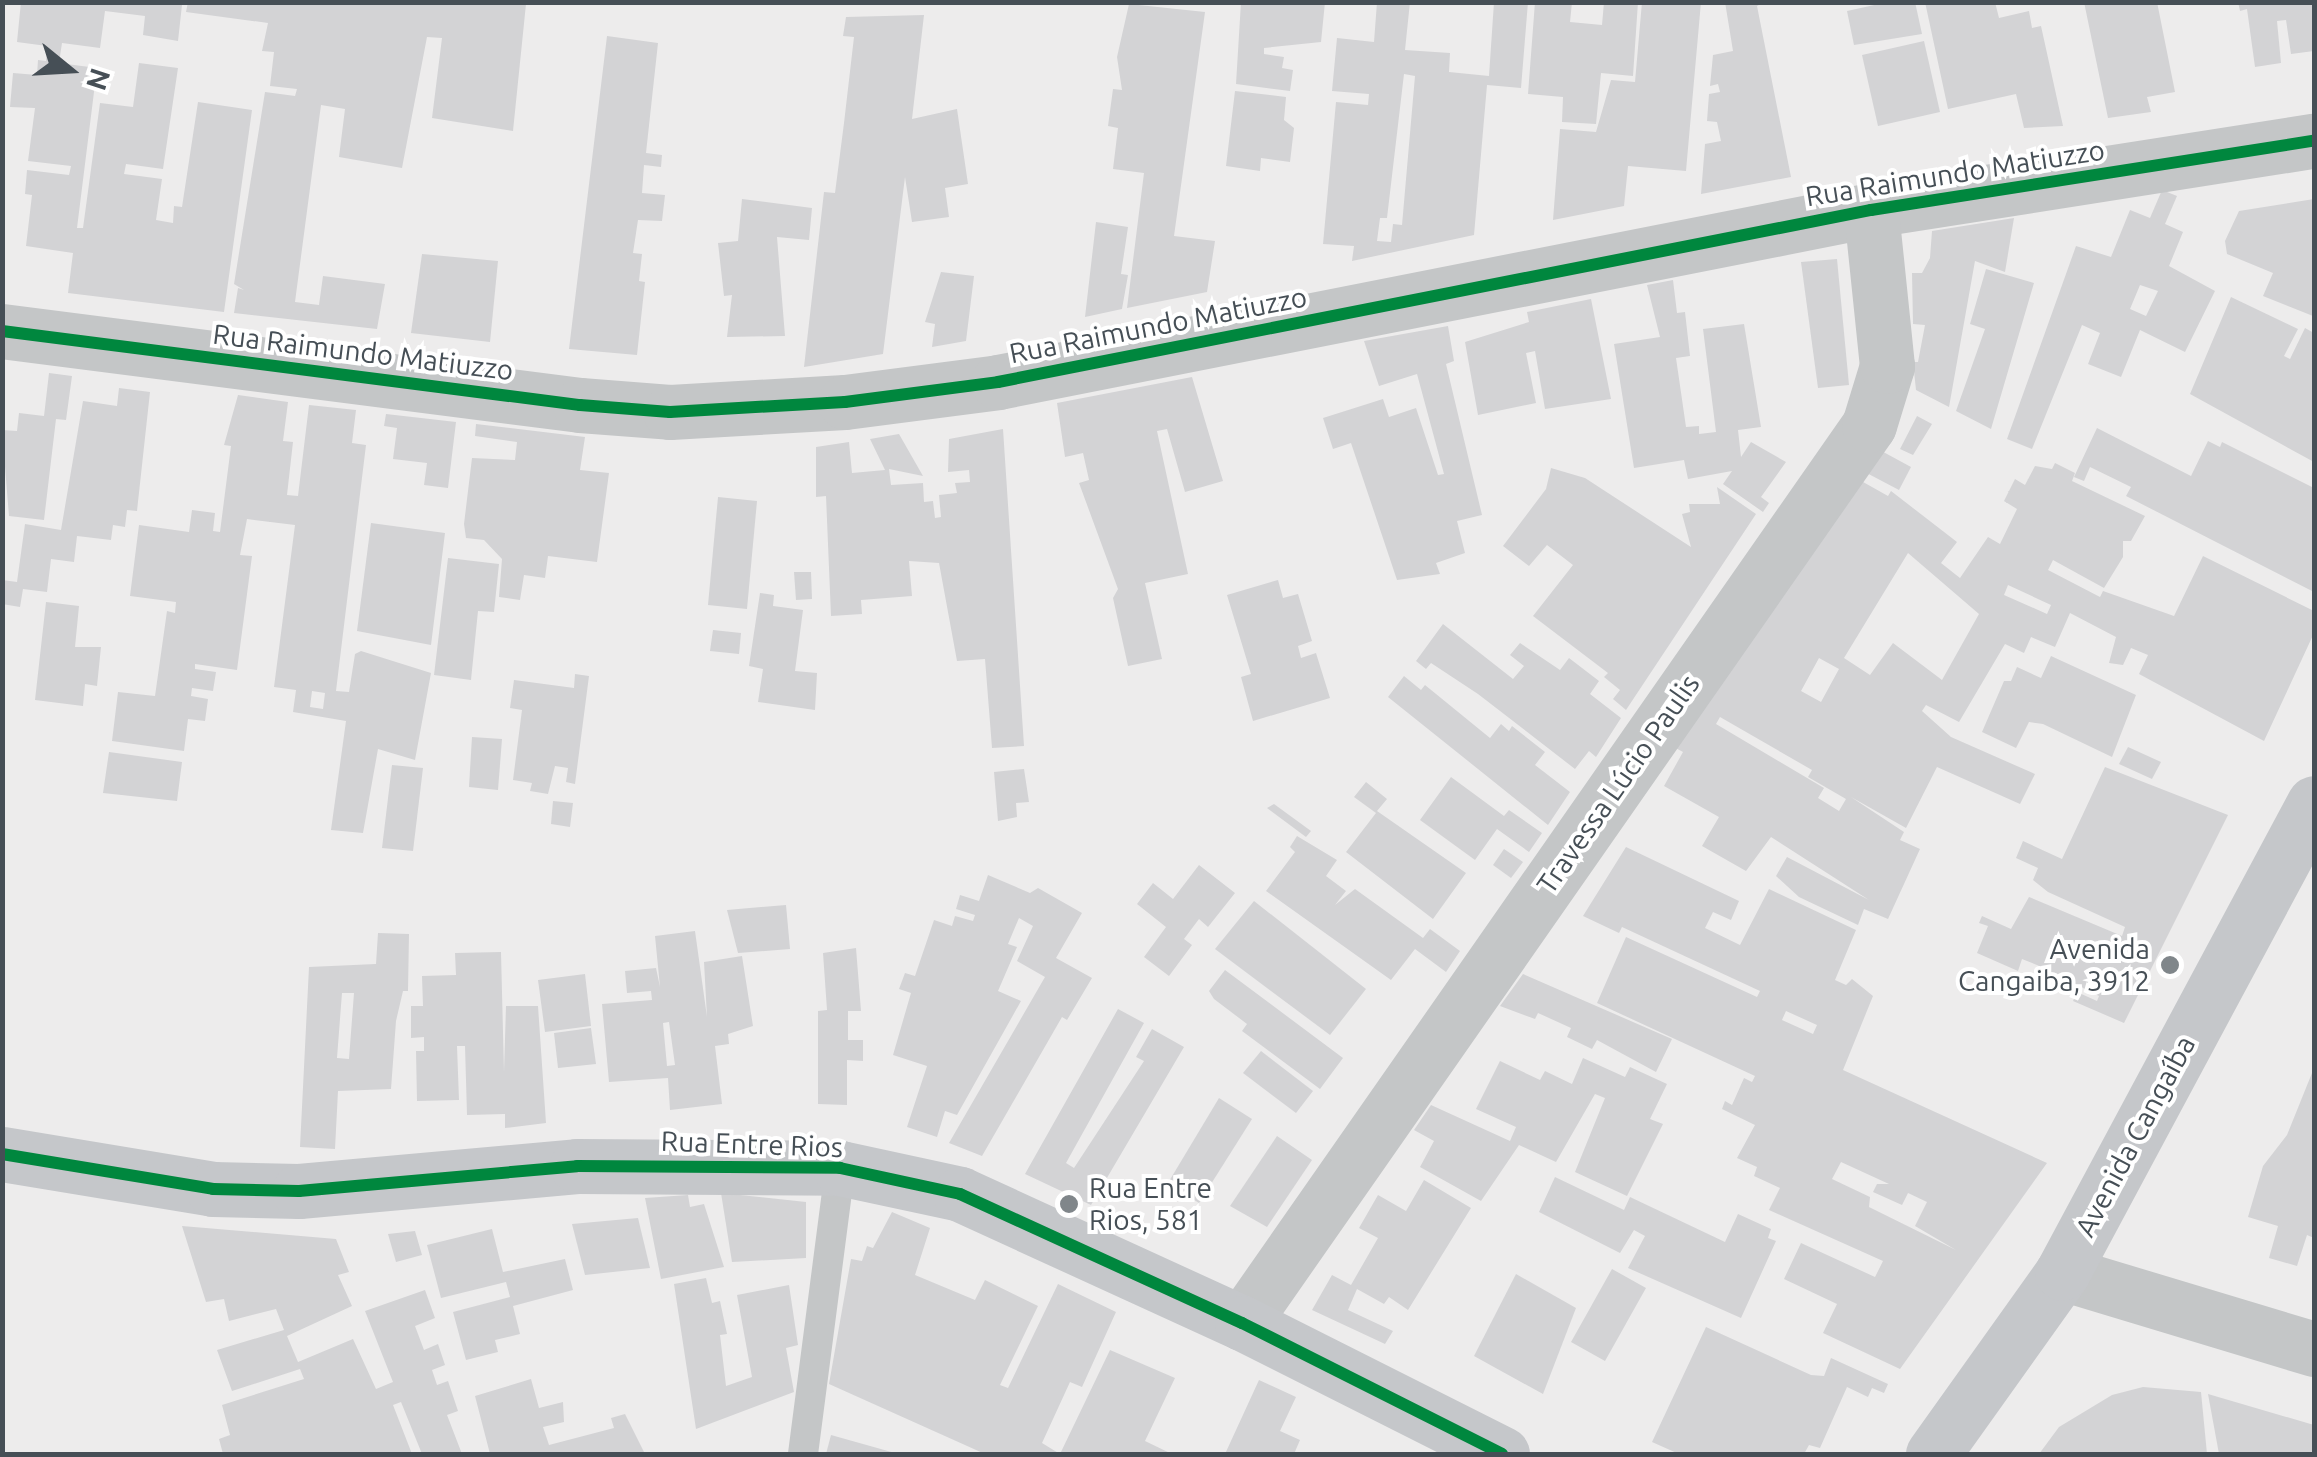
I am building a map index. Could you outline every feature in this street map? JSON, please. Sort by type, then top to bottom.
[{"type":"street","name":"Rua Raimundo Matiuzzo","points":[[2,330],[580,406],[670,412],[845,402],[998,382],[1870,210],[2314,141]]},
{"type":"street","name":"Travessa Lúcio Paulis","points":[[1242,1322],[1869,425],[1887,366],[1870,210]]},
{"type":"street","name":"Avenida Cangaíba","points":[[1933,1454],[2062,1272],[2314,803]]},
{"type":"street","name":"Rua Entre Rios","points":[[2,1154],[212,1189],[299,1191],[577,1166],[840,1168],[960,1194],[1242,1322],[1502,1454]]},
{"type":"street","points":[[2062,1272],[2314,1349]]},
{"type":"lane","points":[[803,1454],[840,1168]]},
{"type":"building","points":[[21,2],[182,5],[178,41],[143,35],[145,16],[105,11],[100,48],[62,43],[59,63],[97,68],[77,228],[83,228],[100,103],[133,107],[139,63],[178,68],[163,169],[126,164],[124,174],[162,179],[156,220],[173,223],[174,206],[182,207],[198,102],[252,110],[224,312],[68,293],[73,253],[26,246],[32,195],[25,194],[27,170],[69,175],[71,166],[28,161],[35,108],[10,107],[13,73],[37,75],[38,60],[46,61],[47,46],[17,42]]},
{"type":"building","points":[[188,2],[526,4],[513,131],[432,118],[442,38],[427,37],[402,168],[339,157],[345,109],[321,105],[295,302],[319,305],[323,276],[385,284],[377,329],[234,313],[238,288],[244,290],[234,284],[265,92],[295,96],[297,89],[270,86],[274,52],[262,51],[268,23],[186,12]]},
{"type":"building","points":[[1241,2],[1325,2],[1321,42],[1264,48],[1264,54],[1284,57],[1282,68],[1293,70],[1290,91],[1236,84]]},
{"type":"building","points":[[1377,2],[1410,2],[1405,50],[1450,53],[1449,72],[1489,76],[1494,2],[1528,2],[1521,88],[1487,85],[1474,235],[1352,261],[1354,246],[1323,244],[1336,102],[1368,105],[1369,94],[1332,91],[1337,38],[1374,42]],"holes":[[[1404,74],[1415,76],[1402,225],[1393,224],[1391,242],[1377,241],[1380,218],[1387,218]]]},
{"type":"building","points":[[1535,2],[1572,2],[1570,22],[1602,25],[1604,2],[1638,2],[1633,76],[1601,73],[1596,124],[1562,122],[1563,97],[1528,94]]},
{"type":"building","points":[[1642,2],[1701,2],[1686,171],[1628,166],[1624,206],[1553,220],[1560,129],[1596,132],[1611,80],[1635,82]]},
{"type":"building","points":[[1725,2],[1764,2],[1757,6],[1791,177],[1701,194],[1705,144],[1721,141],[1717,122],[1707,121],[1709,94],[1720,92],[1718,84],[1710,86],[1713,55],[1733,51]]},
{"type":"building","points":[[1888,2],[1915,2],[1922,34],[1854,45],[1847,11]]},
{"type":"building","points":[[1925,2],[1995,2],[1999,18],[2029,11],[2032,28],[2041,26],[2063,126],[2024,128],[2016,94],[1948,109]]},
{"type":"building","points":[[2084,2],[2157,2],[2175,92],[2147,97],[2151,112],[2108,118]]},
{"type":"building","points":[[2238,2],[2314,2],[2314,51],[2291,54],[2286,20],[2277,21],[2281,63],[2255,67],[2247,9],[2240,11]]},
{"type":"building","points":[[1129,4],[1205,12],[1174,236],[1215,241],[1207,292],[1127,308],[1144,173],[1113,169],[1118,128],[1108,126],[1113,89],[1122,90],[1117,57]]},
{"type":"building","points":[[924,15],[912,119],[957,109],[968,184],[945,188],[949,217],[912,222],[905,177],[883,354],[804,367],[824,192],[835,193],[844,123],[854,37],[843,36],[846,17]]},
{"type":"building","points":[[607,36],[658,43],[646,153],[662,155],[661,167],[644,165],[642,193],[665,195],[662,221],[638,220],[633,253],[642,254],[639,281],[645,282],[637,355],[569,349]]},
{"type":"building","points":[[1924,41],[1940,112],[1878,126],[1862,55]]},
{"type":"building","points":[[1235,91],[1286,97],[1284,120],[1294,128],[1290,162],[1261,158],[1260,171],[1226,166]]},
{"type":"building","points":[[2162,190],[2177,196],[2165,224],[2183,232],[2169,266],[2215,291],[2185,352],[2140,330],[2121,377],[2088,364],[2100,333],[2082,325],[2032,449],[2007,439],[2076,246],[2111,257],[2130,210],[2150,218]],"holes":[[[2140,285],[2158,291],[2146,316],[2130,309]]]},
{"type":"building","points":[[742,199],[812,208],[809,240],[777,237],[785,336],[727,337],[732,295],[724,296],[718,243],[738,241]]},
{"type":"building","points":[[2314,199],[2313,316],[2263,296],[2273,273],[2227,254],[2225,241],[2239,211]]},
{"type":"building","points":[[2014,218],[2005,272],[1975,261],[1949,407],[1916,390],[1913,362],[1918,362],[1925,325],[1913,324],[1912,273],[1922,273],[1930,258],[1932,231]]},
{"type":"building","points":[[1096,222],[1128,227],[1121,274],[1128,275],[1122,309],[1085,317]]},
{"type":"building","points":[[422,254],[498,261],[490,342],[411,333]]},
{"type":"building","points":[[1837,259],[1849,385],[1818,388],[1801,262]]},
{"type":"building","points":[[1986,269],[2034,283],[1991,429],[1956,411],[1985,329],[1970,324]]},
{"type":"building","points":[[941,272],[974,276],[966,341],[932,347],[935,324],[925,322]]},
{"type":"building","points":[[1673,280],[1677,313],[1685,312],[1690,356],[1676,358],[1686,427],[1699,426],[1699,434],[1716,432],[1703,329],[1744,324],[1761,427],[1738,430],[1741,457],[1751,442],[1786,462],[1761,497],[1769,503],[1763,512],[1723,484],[1732,471],[1688,479],[1684,460],[1634,468],[1614,344],[1660,337],[1647,285]]},
{"type":"building","points":[[2231,297],[2298,329],[2284,356],[2290,359],[2305,328],[2314,333],[2314,462],[2190,394]]},
{"type":"building","points":[[1591,299],[1611,399],[1545,409],[1535,351],[1526,353],[1536,403],[1478,415],[1465,342],[1529,322],[1527,312]]},
{"type":"building","points":[[1448,326],[1454,361],[1446,364],[1482,515],[1457,521],[1465,553],[1436,563],[1440,574],[1397,580],[1351,443],[1333,449],[1323,418],[1383,399],[1389,417],[1416,408],[1438,475],[1444,474],[1417,374],[1379,386],[1364,341]]},
{"type":"building","points":[[49,373],[72,376],[66,420],[56,419],[44,520],[9,516],[2,430],[17,431],[19,413],[44,416]]},
{"type":"building","points":[[1192,377],[1223,481],[1185,492],[1167,429],[1157,431],[1188,574],[1145,583],[1162,659],[1128,666],[1113,598],[1118,589],[1079,483],[1089,480],[1083,453],[1065,457],[1057,403]]},
{"type":"building","points":[[119,388],[150,392],[137,511],[127,510],[125,527],[113,525],[111,540],[77,536],[74,562],[51,559],[47,592],[23,589],[20,607],[2,604],[2,580],[17,582],[25,524],[61,530],[83,401],[117,406]]},
{"type":"building","points":[[238,395],[288,402],[283,441],[293,442],[287,495],[298,496],[309,405],[356,410],[352,443],[366,445],[336,691],[349,692],[355,654],[361,651],[431,673],[415,760],[378,749],[363,833],[331,830],[346,721],[293,712],[296,690],[274,687],[295,525],[247,519],[240,555],[252,556],[237,670],[195,664],[195,669],[216,672],[213,691],[192,688],[191,696],[208,699],[205,721],[188,719],[184,751],[112,741],[118,692],[155,696],[167,611],[175,613],[176,602],[130,596],[139,525],[189,532],[192,510],[215,513],[213,531],[220,532],[231,446],[224,445]],"holes":[[[312,691],[325,693],[323,709],[310,707]]]},
{"type":"building","points":[[386,414],[456,422],[448,488],[424,485],[427,463],[393,459],[397,428],[384,426]]},
{"type":"building","points":[[1917,416],[1932,424],[1913,455],[1900,449]]},
{"type":"building","points":[[476,424],[585,437],[580,470],[609,473],[597,562],[548,556],[545,578],[524,575],[520,600],[499,597],[502,559],[484,540],[466,538],[464,524],[472,458],[515,460],[517,442],[475,436]]},
{"type":"building","points":[[2097,428],[2191,476],[2208,441],[2220,447],[2222,442],[2314,488],[2314,592],[2126,496],[2131,487],[2090,467],[2084,481],[2074,477]]},
{"type":"building","points":[[1003,429],[1024,746],[992,748],[985,659],[957,661],[939,563],[909,561],[912,596],[861,600],[862,614],[831,616],[826,496],[816,497],[816,447],[849,442],[852,473],[885,470],[870,439],[899,434],[923,476],[889,469],[891,485],[923,483],[924,502],[933,501],[935,518],[941,517],[939,495],[957,493],[955,483],[970,482],[969,470],[948,472],[949,439]]},
{"type":"building","points":[[1876,448],[1911,467],[1899,490],[1861,470]]},
{"type":"building","points":[[2055,463],[2075,473],[2072,481],[2145,516],[2131,541],[2123,541],[2123,557],[2104,588],[2053,560],[2048,570],[2100,597],[2103,591],[2174,616],[2203,556],[2314,611],[2314,633],[2264,741],[2139,674],[2148,655],[2131,648],[2123,665],[2109,663],[2116,637],[2070,613],[2055,647],[2031,637],[2024,653],[2005,644],[1959,722],[1926,705],[1922,711],[1951,737],[2035,774],[2020,804],[1937,767],[1906,828],[1851,797],[1904,832],[1900,840],[1920,849],[1888,919],[1864,909],[1858,925],[1799,897],[1776,876],[1787,857],[1869,900],[1771,837],[1746,871],[1702,846],[1719,817],[1664,786],[1683,752],[1672,746],[1856,478],[1888,496],[1891,491],[1957,542],[1941,563],[1960,578],[1988,537],[2000,544],[2017,509],[2004,501],[2015,479],[2025,485],[2035,466],[2052,469]],"holes":[[[1908,553],[1979,614],[1942,680],[1893,643],[1870,675],[1844,658]],[[2008,585],[2051,605],[2047,614],[2004,595]],[[1819,658],[1839,669],[1821,702],[1801,691]],[[1720,717],[1812,770],[1808,777],[1846,799],[1839,811],[1818,798],[1824,788],[1716,724]]]},
{"type":"building","points":[[1551,468],[1585,478],[1691,547],[1682,514],[1690,512],[1689,504],[1720,504],[1717,487],[1756,514],[1626,710],[1613,699],[1620,690],[1604,677],[1608,673],[1533,616],[1573,565],[1547,545],[1529,566],[1503,546],[1546,489]]},
{"type":"building","points":[[718,497],[757,501],[747,609],[708,605]]},
{"type":"building","points":[[371,523],[445,533],[431,645],[357,631]]},
{"type":"building","points":[[448,558],[499,564],[494,612],[478,611],[471,680],[434,675]]},
{"type":"building","points":[[794,572],[811,572],[812,599],[796,600]]},
{"type":"building","points":[[1278,580],[1283,598],[1298,594],[1312,641],[1298,646],[1301,658],[1316,653],[1330,698],[1253,721],[1241,677],[1251,674],[1227,595]]},
{"type":"building","points":[[760,593],[774,595],[773,606],[803,610],[795,671],[817,673],[815,710],[758,702],[763,669],[749,666]]},
{"type":"building","points":[[46,602],[79,606],[75,647],[101,647],[97,686],[85,684],[83,706],[35,700]]},
{"type":"building","points":[[1443,624],[1513,679],[1524,666],[1510,655],[1520,643],[1560,670],[1569,658],[1599,681],[1590,694],[1621,718],[1596,757],[1589,751],[1575,769],[1478,694],[1431,663],[1426,669],[1416,661]]},
{"type":"building","points":[[713,630],[741,633],[739,654],[710,651]]},
{"type":"building","points":[[2051,656],[2136,695],[2112,757],[2043,724],[2029,722],[2016,748],[1982,732],[2004,681],[2011,681],[2017,667],[2041,678]]},
{"type":"building","points":[[575,674],[589,676],[575,784],[566,782],[568,768],[555,766],[548,794],[530,791],[532,783],[513,780],[522,710],[510,708],[514,680],[574,688]]},
{"type":"building","points":[[1404,676],[1421,690],[1425,685],[1490,738],[1501,724],[1509,731],[1512,726],[1545,752],[1535,765],[1570,792],[1548,825],[1388,697]]},
{"type":"building","points":[[472,737],[502,739],[498,790],[469,787]]},
{"type":"building","points":[[2128,747],[2161,762],[2152,779],[2119,764]]},
{"type":"building","points":[[109,752],[182,762],[177,801],[103,793]]},
{"type":"building","points":[[392,765],[423,768],[413,851],[382,848]]},
{"type":"building","points":[[2105,767],[2228,815],[2124,1023],[2073,1001],[2077,992],[2097,1001],[2099,996],[2037,965],[2022,959],[2018,971],[1977,953],[1988,926],[1979,923],[1982,916],[2011,929],[2029,897],[2122,936],[2125,927],[2048,892],[2033,880],[2038,868],[2016,858],[2023,841],[2062,859]]},
{"type":"building","points":[[1024,769],[1029,802],[1016,803],[1017,817],[998,821],[994,772]]},
{"type":"building","points":[[1451,777],[1504,816],[1509,810],[1542,833],[1529,852],[1497,829],[1475,860],[1420,820]]},
{"type":"building","points":[[1366,782],[1387,799],[1377,811],[1466,873],[1433,919],[1346,852],[1376,813],[1354,797]]},
{"type":"building","points":[[553,801],[573,803],[570,827],[551,824]]},
{"type":"building","points":[[1274,804],[1311,831],[1306,837],[1267,808]]},
{"type":"building","points":[[1297,836],[1337,860],[1326,876],[1346,891],[1335,905],[1355,889],[1423,938],[1430,929],[1460,951],[1446,972],[1415,949],[1391,980],[1266,891],[1295,852],[1290,847]]},
{"type":"building","points":[[1626,847],[1739,901],[1731,920],[1713,912],[1705,928],[1740,945],[1769,889],[1856,930],[1835,980],[1846,985],[1852,979],[1873,996],[1843,1070],[2047,1163],[1900,1369],[1823,1333],[1837,1304],[1784,1279],[1801,1243],[1875,1277],[1883,1261],[1769,1210],[1780,1188],[1754,1176],[1757,1167],[1737,1158],[1755,1125],[1722,1109],[1725,1101],[1732,1105],[1744,1078],[1752,1082],[1755,1076],[1597,1003],[1626,937],[1757,997],[1760,991],[1622,927],[1619,933],[1583,916]],"holes":[[[1786,1011],[1817,1025],[1813,1034],[1782,1020]],[[1841,1162],[1889,1184],[1877,1184],[1873,1192],[1902,1205],[1908,1193],[1927,1202],[1915,1226],[1956,1250],[1869,1207],[1870,1197],[1832,1179]]]},
{"type":"building","points":[[1504,849],[1523,862],[1511,878],[1493,865]]},
{"type":"building","points":[[1199,865],[1235,893],[1208,927],[1199,919],[1184,939],[1192,945],[1169,976],[1144,957],[1166,927],[1137,904],[1153,883],[1173,899]]},
{"type":"building","points":[[988,875],[1030,893],[1038,888],[1082,913],[1056,958],[1092,978],[1067,1020],[1062,1017],[982,1156],[949,1143],[1045,977],[1017,961],[1033,926],[1019,918],[1008,944],[1017,947],[998,991],[1021,1001],[957,1115],[945,1111],[937,1137],[907,1127],[927,1066],[893,1055],[911,993],[899,989],[905,973],[915,976],[934,920],[952,926],[955,916],[973,921],[975,915],[956,909],[960,895],[979,901]]},
{"type":"building","points":[[1254,901],[1366,989],[1330,1035],[1215,949]]},
{"type":"building","points":[[786,905],[790,949],[738,953],[727,910]]},
{"type":"building","points":[[695,931],[707,1017],[704,962],[742,956],[753,1026],[728,1034],[729,1044],[715,1046],[722,1104],[670,1110],[668,1078],[609,1082],[602,1004],[652,1000],[651,991],[627,993],[625,971],[656,968],[660,987],[655,936]],"holes":[[[669,1022],[675,1065],[667,1066],[663,1023]]]},
{"type":"building","points":[[378,933],[409,934],[408,991],[403,991],[396,1021],[391,1089],[338,1091],[335,1149],[300,1147],[309,967],[376,964]],"holes":[[[342,993],[354,993],[349,1059],[337,1058]]]},
{"type":"building","points":[[856,948],[861,1011],[848,1011],[848,1040],[863,1040],[863,1061],[847,1060],[847,1105],[818,1104],[818,1011],[827,1010],[823,953]]},
{"type":"building","points":[[501,952],[504,1072],[506,1006],[538,1006],[546,1123],[505,1128],[505,1114],[467,1115],[465,1046],[457,1046],[459,1100],[417,1101],[416,1051],[424,1051],[424,1037],[411,1038],[411,1006],[423,1006],[422,976],[456,975],[455,953]]},
{"type":"building","points":[[1225,970],[1343,1058],[1320,1089],[1242,1031],[1247,1024],[1214,999],[1209,991]]},
{"type":"building","points":[[585,974],[591,1026],[545,1032],[538,980]]},
{"type":"building","points":[[1523,974],[1672,1039],[1656,1072],[1597,1040],[1592,1049],[1567,1037],[1571,1028],[1538,1013],[1535,1019],[1500,1006]]},
{"type":"building","points":[[1118,1009],[1144,1023],[1066,1163],[1074,1168],[1144,1061],[1136,1057],[1152,1029],[1184,1047],[1091,1205],[1025,1174]]},
{"type":"building","points":[[591,1028],[596,1064],[558,1068],[554,1033]]},
{"type":"building","points":[[1261,1051],[1313,1091],[1296,1113],[1243,1073]]},
{"type":"building","points":[[1583,1058],[1625,1077],[1630,1067],[1667,1084],[1650,1119],[1663,1124],[1627,1196],[1575,1172],[1605,1098],[1595,1094],[1556,1162],[1519,1145],[1481,1201],[1420,1167],[1434,1141],[1414,1130],[1431,1105],[1510,1141],[1516,1127],[1476,1109],[1500,1061],[1540,1080],[1545,1071],[1572,1084]]},
{"type":"building","points":[[2314,1068],[2314,1238],[2307,1235],[2297,1266],[2269,1258],[2278,1226],[2248,1217],[2263,1166],[2287,1135]]},
{"type":"building","points":[[1219,1098],[1252,1119],[1199,1203],[1168,1183]]},
{"type":"building","points":[[1277,1136],[1312,1160],[1267,1227],[1230,1206]]},
{"type":"building","points":[[1555,1177],[1624,1210],[1630,1197],[1725,1242],[1738,1214],[1771,1229],[1768,1238],[1776,1241],[1741,1318],[1628,1268],[1645,1236],[1634,1230],[1620,1253],[1539,1212]]},
{"type":"building","points":[[1424,1180],[1471,1208],[1408,1310],[1389,1297],[1384,1304],[1357,1289],[1348,1310],[1393,1331],[1385,1344],[1312,1310],[1332,1275],[1351,1285],[1378,1238],[1359,1228],[1378,1195],[1406,1211]]},
{"type":"building","points":[[721,1193],[806,1202],[806,1258],[732,1262]]},
{"type":"building","points":[[688,1195],[690,1207],[704,1204],[724,1267],[661,1279],[645,1198]]},
{"type":"building","points":[[892,1212],[930,1228],[915,1275],[975,1300],[985,1280],[1038,1306],[1000,1385],[1008,1388],[1058,1284],[1116,1312],[1082,1387],[1070,1382],[1042,1443],[1060,1454],[985,1454],[829,1384],[851,1259],[862,1261],[867,1246],[873,1248]]},
{"type":"building","points":[[638,1218],[650,1268],[585,1275],[572,1224]]},
{"type":"building","points":[[182,1226],[336,1239],[349,1272],[338,1275],[352,1306],[287,1336],[298,1362],[353,1339],[376,1389],[393,1382],[365,1311],[425,1290],[435,1318],[415,1326],[424,1350],[438,1344],[445,1365],[432,1370],[437,1385],[448,1381],[458,1411],[447,1415],[462,1454],[422,1454],[401,1402],[393,1405],[412,1454],[223,1454],[219,1439],[230,1435],[222,1405],[304,1379],[300,1369],[232,1391],[217,1350],[284,1330],[276,1309],[229,1321],[224,1299],[206,1302]]},
{"type":"building","points":[[492,1229],[503,1272],[565,1259],[573,1290],[513,1306],[520,1334],[495,1340],[498,1352],[466,1360],[453,1312],[510,1297],[506,1282],[441,1298],[427,1245]]},
{"type":"building","points":[[415,1231],[422,1255],[396,1262],[388,1234]]},
{"type":"building","points":[[1612,1269],[1646,1288],[1605,1361],[1571,1342]]},
{"type":"building","points":[[1516,1274],[1576,1308],[1543,1394],[1474,1356]]},
{"type":"building","points":[[706,1278],[712,1303],[720,1301],[727,1334],[720,1335],[726,1386],[752,1377],[737,1295],[789,1285],[798,1345],[786,1348],[794,1392],[696,1429],[674,1284]]},
{"type":"building","points":[[1706,1327],[1811,1375],[1824,1376],[1831,1358],[1888,1384],[1884,1393],[1872,1388],[1868,1397],[1847,1387],[1820,1448],[1809,1445],[1804,1454],[1679,1454],[1652,1442]]},
{"type":"building","points":[[1110,1350],[1175,1378],[1145,1441],[1172,1454],[1060,1454]]},
{"type":"building","points":[[531,1379],[539,1408],[563,1402],[564,1422],[543,1427],[549,1445],[614,1428],[611,1418],[625,1414],[645,1454],[490,1454],[475,1396]]},
{"type":"building","points":[[1259,1380],[1296,1397],[1280,1431],[1300,1440],[1294,1454],[1225,1454]]},
{"type":"building","points":[[2143,1387],[2201,1392],[2207,1454],[2039,1454],[2059,1427],[2112,1395]]},
{"type":"building","points":[[2208,1394],[2314,1425],[2314,1454],[2219,1454]]},
{"type":"building","points":[[831,1435],[895,1453],[895,1454],[826,1454]]},
{"type":"cycle path","points":[[2,331],[580,405],[670,412],[845,402],[998,382],[1871,210],[2314,141]]},
{"type":"cycle path","points":[[2,1154],[213,1189],[299,1191],[577,1166],[840,1168],[960,1194],[1242,1323],[1502,1454]]},
{"type":"place","name":"Avenida Cangaiba, 3912","points":[[2170,965]]},
{"type":"place","name":"Rua Entre Rios, 581","points":[[1069,1204]]}]
